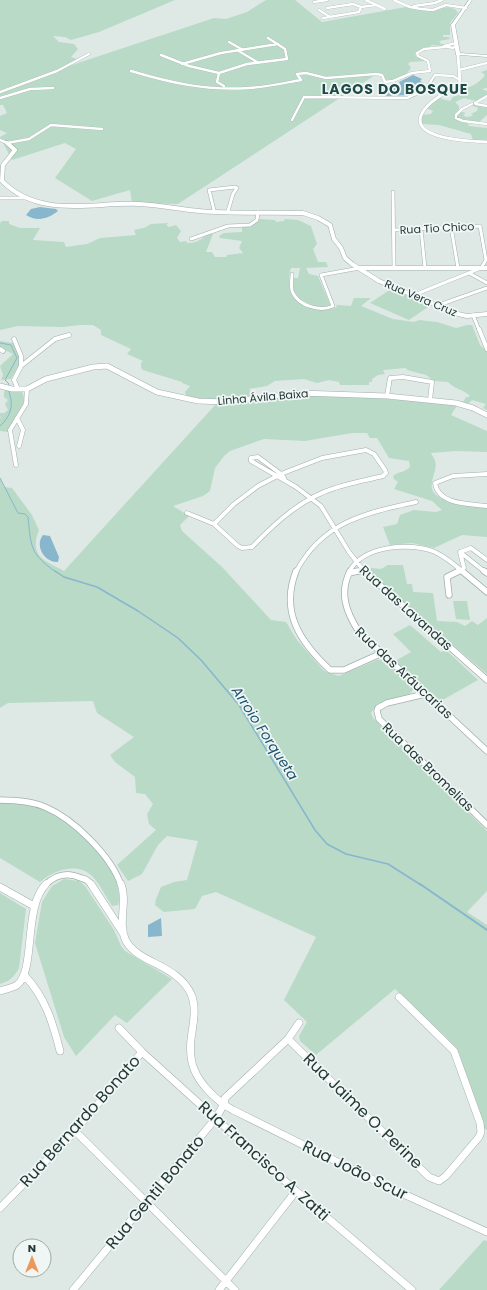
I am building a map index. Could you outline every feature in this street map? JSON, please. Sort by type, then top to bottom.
[{"type":"main road","points":[[471,0],[453,25],[458,52],[487,56]]},
{"type":"street","points":[[314,1],[327,0]]},
{"type":"street","points":[[366,0],[385,9]]},
{"type":"street","points":[[394,0],[409,7],[430,10],[448,5],[464,8]]},
{"type":"street","points":[[409,7],[436,4],[442,0]]},
{"type":"street","points":[[399,2],[404,1]]},
{"type":"street","points":[[327,8],[354,4],[361,7],[376,5]]},
{"type":"street","points":[[448,5],[462,13]]},
{"type":"street","points":[[323,18],[359,12],[361,7]]},
{"type":"street","points":[[457,9],[464,8]]},
{"type":"street","points":[[319,10],[330,17]]},
{"type":"street","points":[[161,55],[182,64],[219,73],[257,62],[287,59],[285,49],[268,38]]},
{"type":"street","points":[[229,42],[243,50]]},
{"type":"street","points":[[182,64],[208,56],[278,44]]},
{"type":"street","points":[[131,71],[180,85],[209,88],[241,88],[278,84],[301,80],[297,74],[303,73],[323,78],[376,74],[382,75],[386,82],[390,82],[401,79],[408,74],[430,71],[428,61],[418,56],[418,53],[424,49],[445,47],[458,52]]},
{"type":"street","points":[[445,47],[458,52]]},
{"type":"street","points":[[238,50],[257,62]]},
{"type":"street","points":[[458,52],[460,80],[456,86],[428,105],[419,119],[421,126],[428,132],[437,135],[487,142]]},
{"type":"street","points":[[0,92],[69,66],[89,54]]},
{"type":"street","points":[[459,70],[487,63]]},
{"type":"street","points":[[219,73],[217,82],[227,87]]},
{"type":"street","points":[[292,120],[304,97],[407,98],[414,96],[430,84],[435,75],[453,76],[460,80]]},
{"type":"street","points":[[22,84],[53,88]]},
{"type":"street","points":[[0,98],[22,90],[41,87]]},
{"type":"street","points":[[487,96],[459,111],[456,115],[456,118],[463,121],[487,124]]},
{"type":"street","points":[[474,104],[487,106]]},
{"type":"street","points":[[0,140],[7,143],[29,139],[51,125],[102,129]]},
{"type":"street","name":"Rua Vera Cruz","points":[[7,143],[15,150],[4,165],[1,174],[2,180],[9,188],[26,198],[44,203],[79,207],[138,204],[196,211],[297,212],[309,215],[326,222],[332,227],[334,239],[341,248],[345,258],[365,273],[379,281],[414,294],[460,315],[473,316],[487,314]]},
{"type":"street","points":[[214,210],[209,190],[235,187],[237,188],[233,194],[228,211]]},
{"type":"street","points":[[393,192],[394,268]]},
{"type":"street","points":[[0,198],[8,197],[18,200],[26,198]]},
{"type":"street","points":[[191,239],[228,226],[252,224],[257,220],[258,212]]},
{"type":"street","name":"Rua Tio Chico","points":[[394,230],[480,226],[486,260],[485,264],[481,268]]},
{"type":"street","points":[[451,227],[458,268]]},
{"type":"street","points":[[421,229],[425,268]]},
{"type":"street","points":[[292,274],[292,290],[296,297],[315,307],[327,309],[333,307],[333,305],[321,275],[360,268],[487,268]]},
{"type":"street","points":[[414,294],[481,268]]},
{"type":"street","points":[[469,273],[487,283]]},
{"type":"street","points":[[439,305],[487,288]]},
{"type":"street","points":[[473,316],[487,349]]},
{"type":"street","points":[[21,366],[55,339],[69,335]]},
{"type":"street","points":[[14,339],[18,346],[22,362],[14,380],[18,389]]},
{"type":"street","name":"Linha Ávila Baixa","points":[[1,386],[12,389],[27,389],[46,379],[100,366],[113,368],[157,392],[198,401],[234,402],[307,392],[387,396],[430,400],[464,405],[487,415]]},
{"type":"street","points":[[387,396],[390,378],[403,377],[432,382],[430,400]]},
{"type":"street","points":[[16,465],[10,430],[26,404],[27,389]]},
{"type":"street","points":[[17,418],[23,430],[19,446]]},
{"type":"street","points":[[187,513],[214,524],[238,546],[242,548],[252,547],[272,526],[311,498],[346,484],[383,476],[386,473],[374,454],[366,450],[322,458],[281,476],[243,496],[214,524]]},
{"type":"street","points":[[258,457],[281,476],[251,461],[251,458],[258,457]]},
{"type":"street","points":[[487,474],[446,478],[435,483],[434,489],[437,494],[450,500],[487,506]]},
{"type":"street","name":"Rua das Lavandas","points":[[281,476],[311,498],[325,512],[356,563],[365,572],[487,680]]},
{"type":"street","points":[[382,653],[344,670],[330,670],[304,641],[294,623],[290,606],[292,584],[295,572],[310,548],[319,538],[334,528],[367,514],[416,502]]},
{"type":"street","points":[[356,563],[369,553],[376,551],[404,546],[424,548],[441,555],[487,592]]},
{"type":"street","points":[[460,552],[468,548],[473,548],[487,560]]},
{"type":"street","points":[[449,595],[447,577],[464,568],[460,552]]},
{"type":"street","points":[[460,552],[487,573]]},
{"type":"street","name":"Rua das Aráucarias","points":[[356,563],[349,573],[343,592],[343,600],[348,616],[359,632],[487,751]]},
{"type":"street","points":[[349,573],[358,571],[365,572]]},
{"type":"street","name":"Rua das Bromelias","points":[[425,694],[382,705],[377,711],[379,719],[487,825]]},
{"type":"street","points":[[0,800],[31,802],[47,807],[61,815],[96,846],[109,861],[122,883],[124,934]]},
{"type":"street","name":"Rua João Scur","points":[[26,976],[34,906],[43,887],[49,881],[66,874],[75,874],[89,881],[124,934],[127,941],[132,946],[174,974],[187,986],[194,1003],[190,1054],[192,1065],[200,1079],[224,1104],[398,1191],[487,1232]]},
{"type":"street","points":[[0,887],[34,906]]},
{"type":"street","points":[[0,991],[17,985],[26,976],[35,984],[53,1027],[60,1051]]},
{"type":"street","name":"Rua Jaime O. Perine","points":[[288,1039],[429,1177],[439,1181],[446,1176],[479,1137],[481,1132],[460,1065],[454,1051],[399,997]]},
{"type":"street","name":"Rua Gentil Bonato","points":[[73,1290],[216,1118],[224,1104],[225,1098],[288,1039],[299,1024]]},
{"type":"street","name":"Rua Francisco A. Zatti","points":[[119,1028],[142,1052],[296,1191],[412,1290]]},
{"type":"street","name":"Rua Bernardo Bonato","points":[[0,1208],[75,1131],[142,1052]]},
{"type":"street","points":[[75,1131],[235,1290]]},
{"type":"street","points":[[219,1290],[296,1191]]},
{"type":"green space","points":[[0,0],[175,0],[99,32],[71,40],[65,37],[53,36],[59,42],[74,44],[78,49],[71,57],[80,60],[66,67],[214,18],[226,19],[247,12],[266,0],[295,0],[322,22],[406,7],[427,11],[448,7],[455,9],[458,13],[450,23],[450,35],[443,35],[443,37],[449,37],[450,39],[439,41],[441,44],[449,44],[443,46],[432,45],[428,48],[417,51],[415,53],[416,56],[426,61],[410,62],[408,64],[411,67],[404,75],[386,81],[383,75],[378,73],[178,204],[132,203],[130,190],[92,201],[55,178],[76,149],[65,143],[12,160],[0,137],[7,133],[0,130],[0,116],[7,113],[3,105],[0,105]]},
{"type":"green space","points":[[487,70],[487,88],[482,89],[487,91],[487,96],[476,101],[464,98],[455,102],[459,106],[459,111],[466,113],[463,115],[466,117],[473,116],[471,114],[477,111],[478,108],[471,105],[472,104],[487,106],[487,115],[478,123],[467,122],[469,126],[487,128],[487,142],[473,140],[471,134],[439,125],[422,124],[421,115],[431,114],[433,111],[426,108],[439,97],[450,101],[453,97],[461,94],[457,91],[458,90],[470,87],[480,81],[485,75],[481,72]]},
{"type":"green space","points":[[259,219],[275,220],[276,222],[284,221],[285,219],[298,220],[311,226],[317,244],[313,249],[318,262],[326,262],[328,267],[306,268],[309,274],[318,276],[331,307],[316,306],[300,299],[294,291],[294,278],[298,278],[300,268],[291,268],[289,287],[291,293],[299,301],[305,304],[312,307],[332,309],[337,307],[336,305],[351,306],[354,298],[371,298],[361,306],[393,319],[414,322],[419,320],[437,322],[456,328],[472,325],[480,345],[487,352],[487,410],[483,408],[486,404],[472,400],[468,404],[463,402],[466,397],[470,396],[448,382],[434,381],[426,375],[407,370],[406,368],[383,370],[385,374],[378,375],[372,379],[372,382],[369,382],[369,385],[340,385],[339,382],[329,380],[317,383],[304,379],[275,381],[267,386],[249,389],[253,396],[237,399],[209,401],[200,400],[186,395],[185,392],[190,386],[182,382],[143,370],[141,368],[141,363],[143,361],[127,354],[131,349],[101,335],[101,330],[93,325],[62,327],[18,326],[0,330],[0,223],[2,221],[9,221],[9,224],[20,228],[40,228],[33,240],[64,242],[66,247],[87,244],[100,238],[136,235],[134,230],[144,228],[151,224],[169,223],[166,225],[169,227],[176,225],[181,231],[177,238],[180,242],[196,242],[207,234],[213,234],[206,252],[212,252],[215,257],[226,257],[227,255],[243,253],[239,248],[242,241],[220,238],[219,236],[224,233],[242,232],[242,226],[253,224]]},
{"type":"green space","points":[[391,289],[431,305],[409,320],[370,303]]},
{"type":"green space","points":[[0,341],[13,343],[16,347],[21,362],[11,379],[1,380],[3,375],[0,366],[13,354],[0,348]]},
{"type":"green space","points":[[6,389],[21,391],[24,400],[20,412],[8,432],[0,431],[0,418],[2,417],[0,417],[0,413],[4,413],[8,410],[5,404],[8,400],[4,397],[4,392]]},
{"type":"green space","points":[[313,394],[458,404],[451,415],[487,431],[487,452],[456,451],[431,453],[436,464],[432,489],[435,494],[448,500],[487,507],[487,537],[462,535],[434,548],[412,543],[390,545],[383,527],[397,524],[400,515],[414,510],[436,512],[442,510],[432,501],[394,489],[398,482],[393,476],[410,467],[409,461],[389,458],[377,438],[370,438],[367,433],[352,433],[305,441],[264,439],[230,451],[215,468],[210,491],[203,496],[173,506],[189,516],[180,525],[182,531],[222,567],[271,620],[286,622],[297,640],[326,672],[339,676],[377,660],[385,659],[412,685],[414,689],[409,694],[377,704],[371,713],[373,718],[487,831],[487,891],[467,912],[487,925],[487,1130],[484,1128],[459,1054],[446,1037],[395,989],[316,1055],[300,1041],[299,1036],[307,1022],[284,1000],[316,937],[216,892],[202,896],[195,909],[164,912],[155,905],[161,887],[174,882],[187,880],[198,841],[167,836],[158,845],[142,874],[128,881],[117,865],[156,830],[149,824],[147,814],[153,804],[145,794],[136,793],[135,777],[115,762],[110,755],[134,737],[97,713],[93,701],[8,703],[0,708],[0,478],[4,487],[12,488],[32,515],[39,530],[36,539],[36,546],[40,556],[50,564],[64,571],[216,404]]},
{"type":"green space","points":[[388,565],[403,565],[407,584],[412,584],[413,592],[433,593],[437,621],[457,622],[465,626],[472,621],[478,625],[487,618],[487,674],[370,573],[371,568],[381,569]]},
{"type":"green space","points":[[453,601],[467,601],[470,620],[456,619]]},
{"type":"green space","points":[[410,625],[441,652],[446,650],[478,680],[439,702],[395,661],[411,652],[393,634]]},
{"type":"green space","points":[[0,802],[29,804],[46,809],[60,818],[79,834],[104,858],[108,864],[115,878],[118,889],[118,905],[112,906],[93,877],[81,869],[74,868],[59,871],[40,882],[0,858]]},
{"type":"green space","points":[[64,879],[79,881],[85,886],[114,930],[121,946],[125,951],[172,979],[127,1023],[115,1015],[76,1056],[64,1037],[35,943],[42,902],[52,886]]},
{"type":"green space","points":[[0,893],[26,909],[19,968],[11,978],[0,984]]},
{"type":"green space","points":[[484,1240],[487,1241],[487,1290],[439,1290]]},
{"type":"water","points":[[413,75],[422,79],[420,81],[424,83],[412,91],[410,95],[386,96],[388,93],[382,89],[386,87],[401,86],[399,82]]},
{"type":"water","points":[[40,207],[56,209],[58,211],[42,219],[26,215],[31,209]]},
{"type":"water","points":[[43,535],[50,536],[59,557],[58,562],[49,560],[42,553],[40,544]]},
{"type":"water","points":[[161,918],[162,936],[148,937],[148,925]]},
{"type":"waterway","name":"Arroio Forqueta","points":[[0,343],[11,345],[17,358],[5,380],[9,384],[8,386]]},
{"type":"waterway","name":"Arroio Forqueta","points":[[0,426],[7,418],[11,409],[11,400],[8,389]]},
{"type":"waterway","name":"Arroio Forqueta","points":[[0,478],[18,513],[25,514],[28,517],[33,549],[41,560],[56,572]]},
{"type":"waterway","name":"Arroio Forqueta","points":[[55,571],[64,577],[97,587],[138,611],[178,638],[201,660],[239,705],[315,830],[327,844],[346,854],[388,864],[421,885]]},
{"type":"waterway","name":"Arroio Forqueta","points":[[420,884],[487,930]]},
{"type":"district","name":"LAGOS DO BOSQUE","points":[[395,89]]}]
